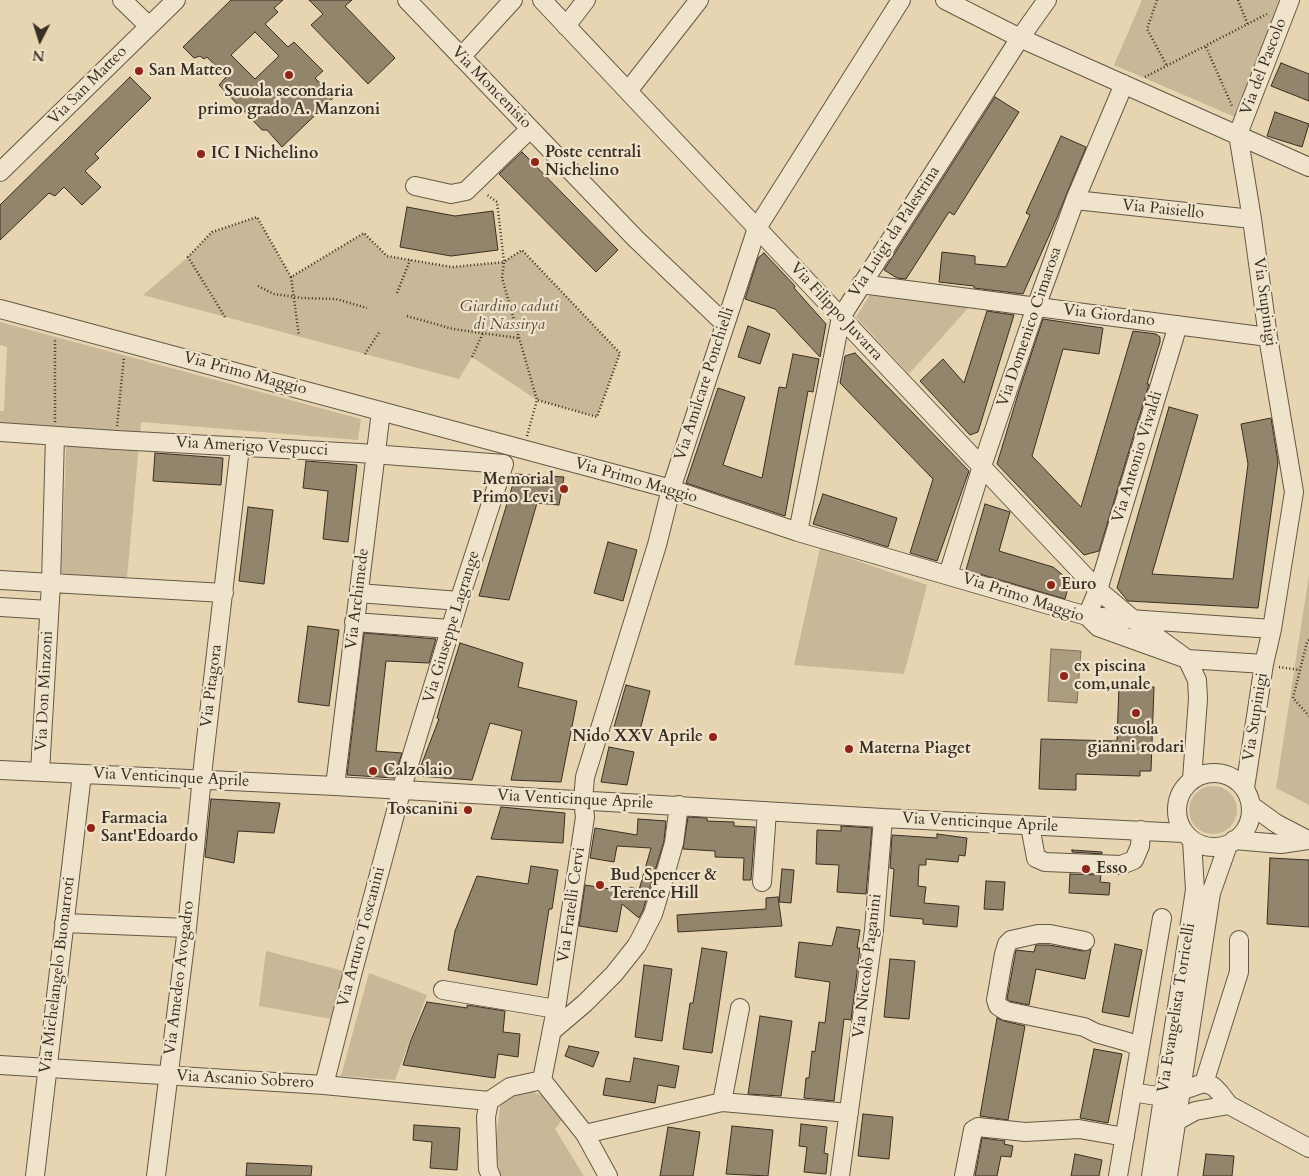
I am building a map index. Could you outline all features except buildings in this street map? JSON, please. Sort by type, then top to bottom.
[{"type":"street","points":[[122,0],[149,26]]},
{"type":"street","name":"Via San Matteo","points":[[0,172],[176,0]]},
{"type":"street","name":"Via Moncenisio","points":[[407,0],[653,256],[725,324]]},
{"type":"street","points":[[461,57],[513,0]]},
{"type":"street","name":"Via Filippo Juvarra","points":[[542,0],[1098,590],[1188,659]]},
{"type":"street","points":[[566,26],[586,0]]},
{"type":"street","points":[[628,91],[699,0]]},
{"type":"street","name":"Via Amilcare Ponchielli","points":[[582,800],[585,777],[654,554],[671,489],[757,228],[901,0]]},
{"type":"street","points":[[945,0],[1020,38],[1239,130],[1309,167]]},
{"type":"street","name":"Via Luigi da Palestrina","points":[[798,532],[841,317],[1020,38],[1047,0]]},
{"type":"street","name":"Via del Pascolo","points":[[1239,130],[1290,1]]},
{"type":"street","name":"Via Domenico Cimarosa","points":[[948,575],[982,466],[1036,307],[1075,200],[1126,84]]},
{"type":"street","points":[[415,186],[451,194],[466,191],[530,129]]},
{"type":"street","name":"Via Stupinigi","points":[[1239,130],[1268,337],[1294,492],[1272,629],[1264,664],[1245,788]]},
{"type":"street","name":"Via Paisiello","points":[[1075,200],[1252,219]]},
{"type":"street","name":"Via Giordano","points":[[861,284],[1268,337]]},
{"type":"street","name":"Via Primo Maggio","points":[[0,309],[671,489],[798,532],[1087,616],[1098,627],[1188,659],[1264,664]]},
{"type":"street","name":"Via Antonio Vivaldi","points":[[1087,616],[1098,590],[1178,325]]},
{"type":"street","name":"Via Archimede","points":[[335,786],[381,411]]},
{"type":"street","name":"Via Amerigo Vespucci","points":[[0,432],[375,454],[504,464]]},
{"type":"street","name":"Via Don Minzoni","points":[[40,772],[51,583],[55,436]]},
{"type":"street","name":"Via Pitagora","points":[[202,780],[240,446]]},
{"type":"street","name":"Via Giuseppe Lagrange","points":[[402,790],[458,601],[504,464]]},
{"type":"street","points":[[0,580],[224,592]]},
{"type":"street","points":[[358,593],[458,601]]},
{"type":"street","name":"Via Don Minzoni","points":[[0,607],[49,610]]},
{"type":"street","points":[[1087,616],[1272,629]]},
{"type":"street","points":[[354,622],[450,629]]},
{"type":"street","points":[[1188,659],[1197,680],[1198,699],[1192,779]]},
{"type":"street","name":"Via Venticinque Aprile","points":[[0,770],[335,786],[1030,826],[1146,830],[1188,836]]},
{"type":"street","points":[[1231,843],[1249,824],[1252,806],[1245,788],[1230,775],[1210,772],[1192,779],[1181,792],[1176,808],[1178,821],[1188,836],[1209,847],[1231,843],[1281,844],[1309,840]]},
{"type":"street","name":"Via Michelangelo Buonarroti","points":[[35,1176],[82,774]]},
{"type":"street","name":"Via Amedeo Avogadro","points":[[156,1176],[187,928],[202,780]]},
{"type":"street","name":"Via Arturo Toscanini","points":[[324,1085],[402,790]]},
{"type":"street","name":"Via Fratelli Cervi","points":[[542,1080],[556,1009],[585,817],[582,800]]},
{"type":"street","points":[[552,1031],[614,974],[637,945],[653,914],[664,878],[674,843],[679,805]]},
{"type":"street","points":[[1252,806],[1277,824],[1309,840]]},
{"type":"street","points":[[1030,826],[1036,858],[1045,862],[1121,865],[1134,860],[1146,830],[1176,808]]},
{"type":"street","points":[[762,882],[767,811]]},
{"type":"street","name":"Via Niccolò Paganini","points":[[840,1176],[874,930],[883,818]]},
{"type":"street","name":"Via Evangelista Torricelli","points":[[1151,1176],[1194,890],[1188,836]]},
{"type":"street","name":"Via Evangelista Torricelli","points":[[1168,1176],[1211,893],[1231,843]]},
{"type":"street","name":"Via Evangelista Torricelli","points":[[1118,1176],[1162,918]]},
{"type":"street","points":[[64,922],[187,928]]},
{"type":"street","points":[[1085,941],[1050,934],[1038,934],[1011,940],[1007,944],[1004,954],[996,1000],[998,1006],[1006,1010],[1084,1027],[1096,1034],[1140,1047]]},
{"type":"street","points":[[1195,1111],[1202,1099],[1205,1083],[1239,972],[1239,940]]},
{"type":"street","points":[[443,990],[556,1009]]},
{"type":"street","points":[[722,1102],[740,1008]]},
{"type":"street","points":[[1186,1063],[1205,1083],[1219,1092],[1229,1105],[1309,1148]]},
{"type":"street","name":"Via Ascanio Sobrero","points":[[0,1065],[324,1085],[489,1101]]},
{"type":"street","points":[[488,1173],[486,1117],[489,1101],[510,1087],[542,1080],[585,1134],[608,1176]]},
{"type":"street","points":[[1132,1092],[1163,1097],[1205,1083]]},
{"type":"street","points":[[585,1134],[722,1102],[849,1113]]},
{"type":"street","points":[[1177,1121],[1195,1111],[1229,1105]]},
{"type":"street","points":[[964,1176],[973,1130],[978,1127],[1025,1132],[1079,1129],[1125,1137]]},
{"type":"path","points":[[1157,0],[1147,29],[1167,66]]},
{"type":"path","points":[[1238,0],[1248,25]]},
{"type":"path","points":[[1126,84],[1167,66],[1248,25],[1290,1]]},
{"type":"path","points":[[1206,46],[1239,130]]},
{"type":"path","points":[[474,185],[497,202],[504,262],[502,278],[537,400],[524,449]]},
{"type":"path","points":[[225,317],[188,257],[212,232],[257,217],[291,277],[299,336]]},
{"type":"path","points":[[291,277],[364,233],[387,256],[452,267],[504,262],[522,250],[620,353],[597,417],[537,400]]},
{"type":"path","points":[[396,293],[410,260]]},
{"type":"path","points":[[258,286],[274,294],[336,299],[367,308]]},
{"type":"path","points":[[407,316],[453,329],[518,338]]},
{"type":"path","points":[[55,324],[55,436]]},
{"type":"path","points":[[365,354],[380,331]]},
{"type":"path","points":[[472,357],[483,333]]},
{"type":"path","points":[[116,440],[125,350]]},
{"type":"path","points":[[1309,640],[1293,698],[1309,716]]},
{"type":"path","points":[[1264,664],[1300,670]]},
{"type":"green space","points":[[1142,0],[1279,0],[1235,117],[1114,65]]},
{"type":"green space","name":"Giardino caduti di Nassirya","points":[[257,217],[291,277],[364,233],[387,256],[452,267],[504,262],[522,250],[620,353],[597,417],[537,400],[472,357],[459,379],[143,295],[188,257],[212,232]]},
{"type":"green space","points":[[873,290],[970,306],[909,374],[856,317]]},
{"type":"green space","points":[[0,322],[361,419],[358,440],[141,422],[127,578],[61,575],[67,428],[0,425],[0,411],[4,411],[7,347],[0,345]]},
{"type":"green space","points":[[820,548],[927,585],[904,674],[794,665]]},
{"type":"green space","points":[[1309,575],[1309,805],[1276,788]]},
{"type":"green space","points":[[1208,786],[1218,786],[1227,790],[1233,796],[1236,801],[1236,819],[1227,830],[1218,834],[1208,834],[1199,830],[1193,824],[1189,815],[1189,805],[1193,796],[1199,790]]},
{"type":"green space","points":[[266,951],[344,971],[331,1019],[259,1006]]},
{"type":"green space","points":[[369,973],[427,995],[395,1080],[341,1076]]},
{"type":"green space","points":[[531,1091],[549,1098],[565,1116],[555,1129],[584,1176],[501,1176],[495,1150],[501,1098]]},
{"type":"shaded area","name":"ex piscina com,unale","points":[[1051,649],[1081,651],[1077,703],[1048,701]]},
{"type":"place","name":"San Matteo","points":[[139,71]]},
{"type":"place","name":"Scuola secondaria primo grado A. Manzoni","points":[[289,75]]},
{"type":"place","name":"IC I Nichelino","points":[[201,154]]},
{"type":"place","name":"Poste centrali Nichelino","points":[[535,162]]},
{"type":"place","name":"Memorial Primo Levi","points":[[564,489]]},
{"type":"place","name":"Euro","points":[[1051,585]]},
{"type":"place","name":"ex piscina com,unale","points":[[1064,676]]},
{"type":"place","name":"scuola gianni rodari","points":[[1136,713]]},
{"type":"place","name":"Nido XXV Aprile","points":[[713,737]]},
{"type":"place","name":"Materna Piaget","points":[[849,749]]},
{"type":"place","name":"Calzolaio","points":[[373,771]]},
{"type":"place","name":"Toscanini","points":[[468,810]]},
{"type":"place","name":"Farmacia Sant'Edoardo","points":[[91,828]]},
{"type":"place","name":"Esso","points":[[1086,869]]},
{"type":"place","name":"Bud Spencer & Terence Hill","points":[[600,885]]}]
